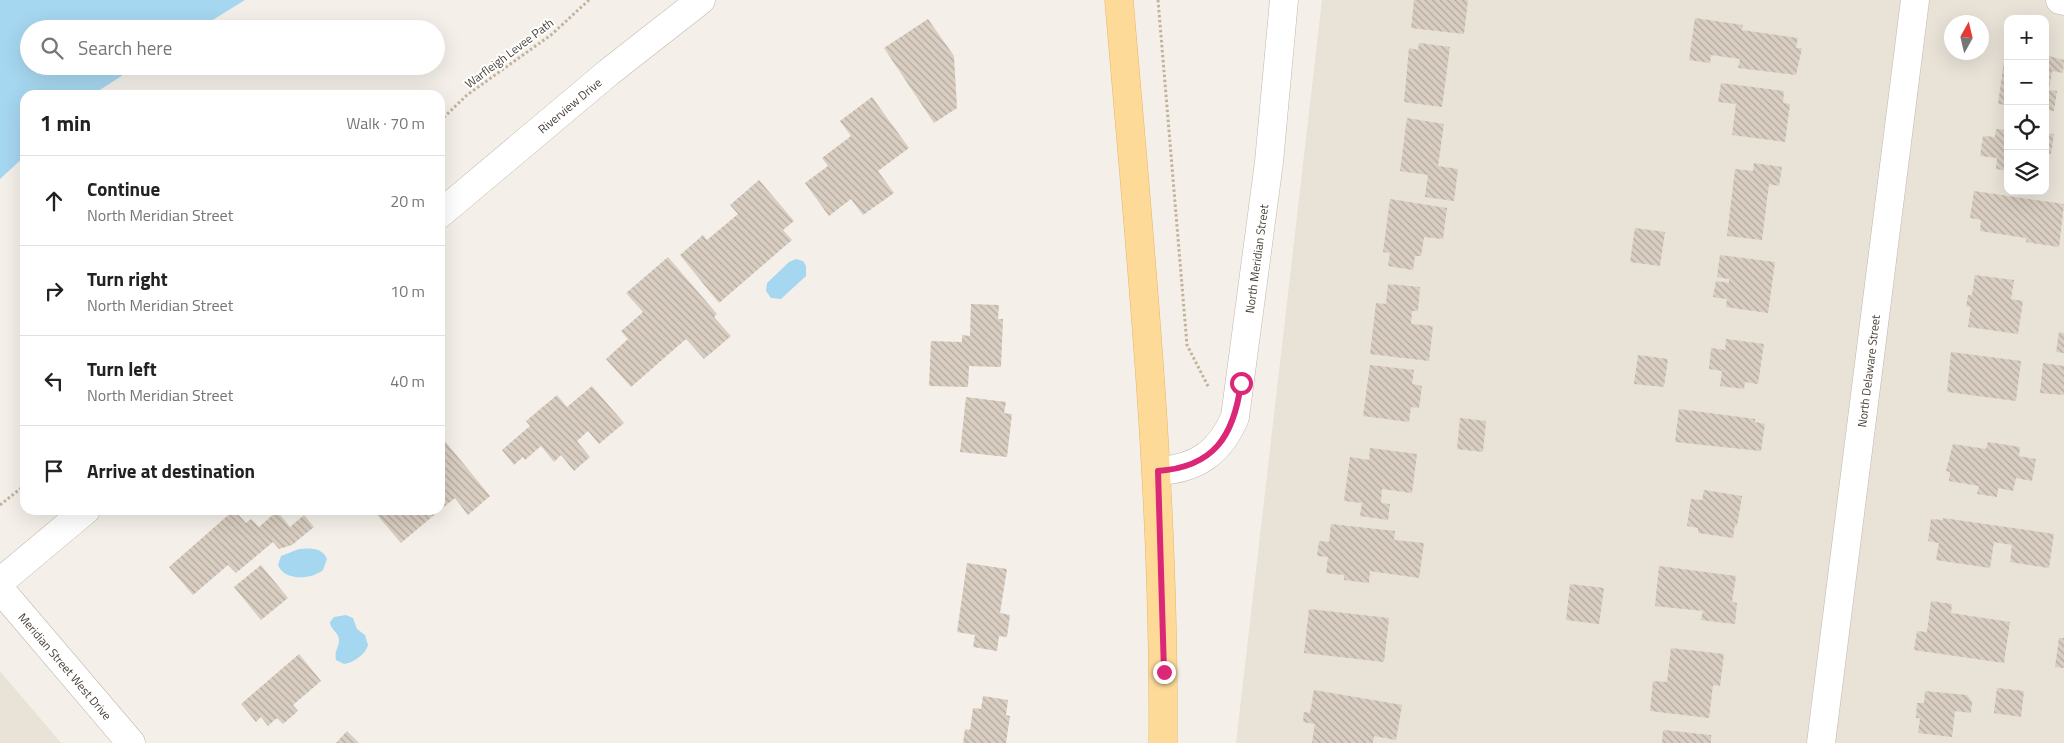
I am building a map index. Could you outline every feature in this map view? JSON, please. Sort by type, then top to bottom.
[{"type":"main road","points":[[1119,0],[1158,471],[1162,583],[1163,743]]},
{"type":"street","name":"Riverview Drive","points":[[445,210],[610,72],[701,0]]},
{"type":"street","name":"North Meridian Street","points":[[1158,471],[1195,464],[1207,457],[1228,432],[1235,417],[1269,162],[1284,0]]},
{"type":"street","name":"North Delaware Street","points":[[1821,743],[1915,0]]},
{"type":"street","points":[[2060,0],[2064,1]]},
{"type":"street","points":[[0,582],[80,515]]},
{"type":"street","name":"Meridian Street West Drive","points":[[0,589],[132,743]]},
{"type":"path","name":"Warfleigh Levee Path","points":[[445,116],[467,95],[550,35],[589,0]]},
{"type":"path","points":[[1158,0],[1187,345],[1211,392]]},
{"type":"path","points":[[0,505],[20,489]]},
{"type":"shaded area","points":[[1322,0],[2064,0],[2064,743],[1236,743]]},
{"type":"shaded area","points":[[0,671],[61,743],[0,743]]},
{"type":"water","points":[[0,0],[245,0],[213,20],[20,20],[20,75],[123,75],[100,90],[20,90],[20,161],[0,179]]},
{"type":"water","points":[[796,259],[803,261],[806,266],[806,276],[781,299],[771,298],[766,291],[767,283],[789,262]]},
{"type":"water","points":[[299,549],[319,550],[322,552],[327,559],[323,570],[312,576],[298,577],[286,574],[281,570],[278,565],[281,556]]},
{"type":"water","points":[[346,615],[353,618],[357,629],[365,635],[368,645],[365,652],[359,658],[344,664],[336,660],[339,637],[331,627],[330,622],[334,617]]},
{"type":"building","points":[[1414,0],[1468,0],[1464,34],[1411,28]]},
{"type":"building","points":[[1695,18],[1743,25],[1742,30],[1798,38],[1796,48],[1802,48],[1796,75],[1738,68],[1740,59],[1711,55],[1710,63],[1689,60]]},
{"type":"building","points":[[928,19],[954,56],[957,108],[934,123],[884,48]]},
{"type":"building","points":[[1419,43],[1450,47],[1442,107],[1404,102],[1409,48],[1418,50]]},
{"type":"building","points":[[2049,56],[2064,60],[2063,73],[2052,71],[2049,90]]},
{"type":"building","points":[[2004,61],[2004,105],[1998,104]]},
{"type":"building","points":[[1721,83],[1784,91],[1783,103],[1790,104],[1785,142],[1732,135],[1736,104],[1718,102]]},
{"type":"building","points":[[2049,90],[2057,91],[2054,111],[2049,110]]},
{"type":"building","points":[[872,97],[909,148],[878,171],[894,193],[863,215],[851,199],[829,216],[805,183],[828,166],[822,158],[851,136],[840,121]]},
{"type":"building","points":[[1407,118],[1444,124],[1438,166],[1458,169],[1454,201],[1425,197],[1428,175],[1400,171]]},
{"type":"building","points":[[1996,129],[2004,130],[2004,170],[1996,169],[1997,158],[1980,156],[1983,136],[1995,137]]},
{"type":"building","points":[[2049,133],[2054,134],[2051,154],[2049,154]]},
{"type":"building","points":[[1754,163],[1782,167],[1779,186],[1769,184],[1762,240],[1727,236],[1735,169],[1753,171]]},
{"type":"building","points":[[759,180],[794,221],[783,230],[792,240],[719,303],[680,255],[703,235],[707,240],[738,214],[730,205]]},
{"type":"building","points":[[1974,191],[2064,204],[2059,247],[2026,242],[2026,238],[1980,231],[1981,220],[1970,218]]},
{"type":"building","points":[[1390,199],[1447,208],[1443,239],[1424,237],[1421,256],[1415,256],[1413,270],[1388,266],[1390,253],[1383,252]]},
{"type":"building","points":[[1635,228],[1665,232],[1660,266],[1630,262]]},
{"type":"building","points":[[1720,255],[1775,262],[1768,313],[1726,307],[1727,299],[1713,297],[1716,281],[1729,283],[1729,279],[1717,277]]},
{"type":"building","points":[[668,257],[717,314],[714,317],[731,336],[704,359],[686,339],[631,387],[606,359],[628,339],[621,331],[643,312],[626,293]]},
{"type":"building","points":[[1975,275],[2014,280],[2011,299],[2023,301],[2018,334],[1968,327],[1971,307],[1966,306],[1968,295],[1972,295]]},
{"type":"building","points":[[1388,284],[1420,287],[1418,311],[1412,311],[1411,324],[1433,326],[1429,361],[1370,354],[1376,303],[1386,304]]},
{"type":"building","points":[[971,304],[999,305],[998,319],[1003,319],[1001,367],[969,366],[968,387],[929,386],[931,341],[962,342],[962,335],[970,336]]},
{"type":"building","points":[[2059,332],[2064,333],[2064,353],[2056,352]]},
{"type":"building","points":[[1726,339],[1764,344],[1758,384],[1745,382],[1744,389],[1720,386],[1722,371],[1709,369],[1711,348],[1725,350]]},
{"type":"building","points":[[1951,352],[2021,361],[2016,401],[1947,392]]},
{"type":"building","points":[[1638,355],[1668,359],[1664,387],[1634,384]]},
{"type":"building","points":[[2043,363],[2064,366],[2064,395],[2040,393]]},
{"type":"building","points":[[1370,365],[1414,370],[1412,384],[1422,386],[1419,408],[1411,407],[1409,422],[1363,416]]},
{"type":"building","points":[[592,386],[624,423],[599,444],[588,431],[577,441],[590,457],[574,471],[561,455],[554,462],[541,446],[525,460],[523,457],[514,465],[502,450],[530,426],[526,421],[557,395],[567,407]]},
{"type":"building","points":[[966,397],[1006,402],[1004,413],[1012,414],[1007,457],[960,452]]},
{"type":"building","points":[[1679,409],[1755,419],[1755,422],[1765,424],[1761,451],[1675,442]]},
{"type":"building","points":[[1460,418],[1486,421],[1483,452],[1457,449]]},
{"type":"building","points":[[445,441],[490,496],[468,515],[455,498],[445,506]]},
{"type":"building","points":[[1988,442],[2020,447],[2019,456],[2036,459],[2032,481],[2016,478],[2013,491],[1998,488],[1997,497],[1977,494],[1979,486],[1949,481],[1950,472],[1946,471],[1953,444],[1986,449]]},
{"type":"building","points":[[1370,448],[1417,454],[1412,493],[1382,489],[1381,503],[1390,504],[1388,520],[1360,516],[1362,503],[1344,501],[1350,457],[1369,460]]},
{"type":"building","points":[[1704,490],[1742,496],[1733,538],[1698,533],[1698,528],[1687,526],[1691,499],[1702,500]]},
{"type":"building","points":[[228,515],[239,515],[246,523],[251,519],[259,527],[272,515],[280,515],[290,527],[304,515],[314,527],[292,545],[279,549],[273,542],[236,573],[228,565],[193,595],[169,567]]},
{"type":"building","points":[[377,515],[434,515],[401,543]]},
{"type":"building","points":[[1943,518],[2054,534],[2049,568],[2010,562],[2012,545],[1994,542],[1990,568],[1936,560],[1939,543],[1928,541],[1931,519],[1943,520]]},
{"type":"building","points":[[1331,524],[1395,531],[1394,540],[1424,543],[1419,578],[1370,571],[1369,583],[1344,580],[1344,575],[1326,573],[1328,557],[1317,556],[1319,541],[1329,542]]},
{"type":"building","points":[[967,563],[1007,569],[1000,613],[1010,615],[1007,637],[999,636],[997,651],[973,647],[975,635],[957,632]]},
{"type":"building","points":[[261,565],[288,598],[261,620],[234,587]]},
{"type":"building","points":[[1659,566],[1736,576],[1732,602],[1737,603],[1735,624],[1701,620],[1703,611],[1655,606]]},
{"type":"building","points":[[1570,584],[1604,588],[1599,624],[1566,620]]},
{"type":"building","points":[[1931,601],[1952,604],[1951,613],[2010,622],[2004,663],[1914,650],[1917,631],[1927,632]]},
{"type":"building","points":[[1309,609],[1389,618],[1384,662],[1304,653]]},
{"type":"building","points":[[2059,638],[2064,638],[2064,668],[2055,667]]},
{"type":"building","points":[[1671,648],[1724,654],[1720,686],[1713,685],[1709,718],[1650,711],[1653,681],[1667,682]]},
{"type":"building","points":[[299,654],[321,681],[293,705],[298,711],[283,724],[277,718],[268,726],[261,717],[256,722],[241,704]]},
{"type":"building","points":[[1997,688],[2024,691],[2021,717],[1994,713]]},
{"type":"building","points":[[1314,690],[1402,705],[1396,740],[1374,736],[1373,743],[1312,743],[1315,724],[1303,722],[1304,712],[1310,713]]},
{"type":"building","points":[[1925,691],[1967,695],[1972,702],[1971,713],[1955,711],[1952,737],[1918,733],[1920,718],[1916,718],[1917,703],[1924,703]]},
{"type":"building","points":[[983,696],[1008,700],[1006,715],[1010,716],[1006,743],[963,743],[965,729],[970,730],[973,708],[981,709]]},
{"type":"building","points":[[1663,730],[1711,735],[1711,743],[1662,743]]},
{"type":"building","points":[[347,731],[359,743],[336,743]]},
{"type":"route","points":[[1164,672],[1158,471],[1167,471],[1195,464],[1207,457],[1218,447],[1235,417],[1241,383]]}]
